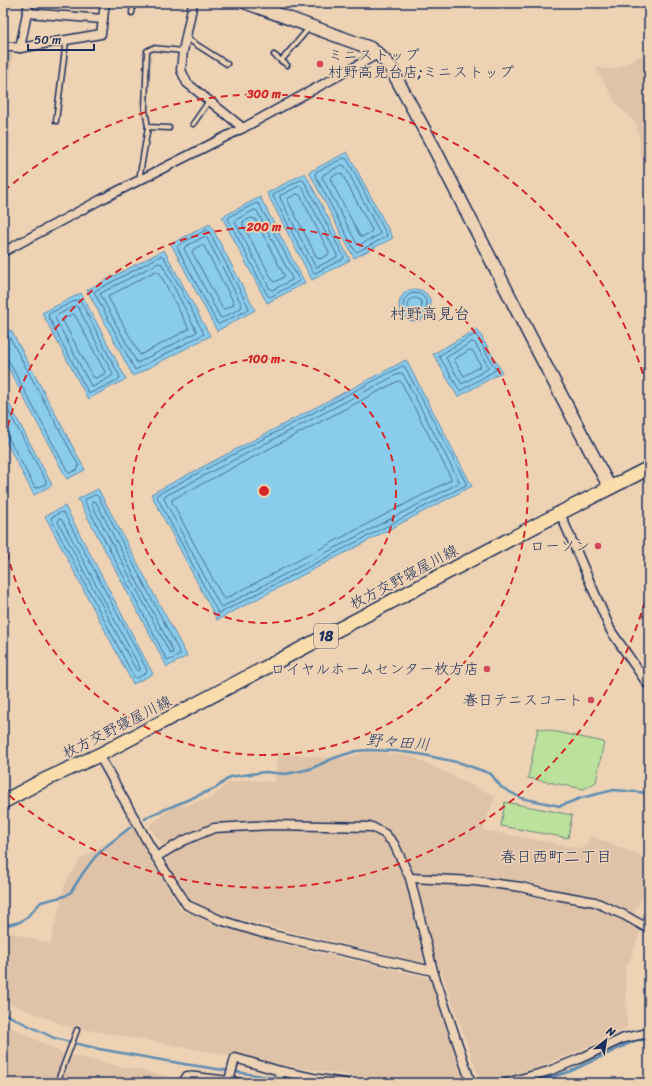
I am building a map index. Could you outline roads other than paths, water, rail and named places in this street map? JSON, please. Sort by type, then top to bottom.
[{"type":"main road","name":"枚方交野寝屋川線","points":[[3,802],[38,783],[99,755],[560,513],[649,468]]},
{"type":"street","points":[[20,48],[29,3]]},
{"type":"street","points":[[3,46],[20,48],[101,34],[105,3]]},
{"type":"street","points":[[193,3],[183,51],[181,70],[187,83],[243,128]]},
{"type":"street","points":[[247,3],[370,48],[389,65],[432,144],[610,488]]},
{"type":"street","points":[[27,13],[103,19]]},
{"type":"street","points":[[3,252],[243,128],[378,54]]},
{"type":"street","points":[[560,513],[611,632],[649,686]]},
{"type":"street","points":[[99,755],[156,857],[187,904],[220,920],[259,932],[433,971]]},
{"type":"street","points":[[156,857],[183,841],[214,828],[272,825],[372,827],[385,834],[394,844],[410,878],[433,971],[471,1083]]},
{"type":"street","points":[[410,878],[475,881],[521,887],[545,894],[595,902],[624,914],[649,929]]},
{"type":"street","points":[[506,1083],[549,1071],[579,1060],[624,1038],[649,1033]]},
{"type":"street","points":[[229,1079],[235,1058],[280,1073],[346,1083]]},
{"type":"street","points":[[278,1083],[280,1073]]},
{"type":"street","points":[[183,1083],[186,1076],[229,1079],[240,1083]]},
{"type":"lane","points":[[132,13],[133,3]]},
{"type":"lane","points":[[281,61],[311,26]]},
{"type":"lane","points":[[186,38],[227,64]]},
{"type":"lane","points":[[56,121],[66,40]]},
{"type":"lane","points":[[139,181],[148,127],[146,109],[148,51],[153,48],[183,51]]},
{"type":"lane","points":[[274,55],[287,65]]},
{"type":"lane","points":[[193,124],[209,101]]},
{"type":"lane","points":[[148,127],[169,128]]},
{"type":"lane","points":[[57,1083],[77,1030]]},
{"type":"water","points":[[347,152],[393,238],[354,258],[309,172]]},
{"type":"water","points":[[305,173],[350,260],[312,280],[267,193]]},
{"type":"water","points":[[260,197],[305,283],[267,303],[222,217]]},
{"type":"water","points":[[210,224],[255,310],[217,331],[171,244]]},
{"type":"water","points":[[164,250],[210,336],[133,376],[87,290]]},
{"type":"water","points":[[412,289],[418,289],[428,296],[431,305],[430,311],[424,318],[418,321],[412,321],[402,314],[399,308],[399,302],[406,292]]},
{"type":"water","points":[[81,293],[126,379],[88,399],[42,313]]},
{"type":"water","points":[[477,329],[502,372],[458,397],[433,354]]},
{"type":"water","points":[[11,330],[85,470],[67,479],[3,358],[3,334]]},
{"type":"water","points":[[406,360],[472,486],[217,620],[151,494]]},
{"type":"water","points":[[3,392],[52,485],[34,495],[3,436]]},
{"type":"water","points":[[98,489],[187,656],[167,667],[78,499]]},
{"type":"water","points":[[65,506],[153,674],[133,684],[45,516]]},
{"type":"waterway","name":"野々田川","points":[[145,819],[216,788],[230,777],[265,772],[285,774],[296,772],[310,769],[334,758],[356,751],[369,750],[419,754],[461,763],[491,774],[501,787],[521,798],[560,806],[581,798],[614,790],[649,793]]},
{"type":"waterway","name":"野々田川","points":[[3,926],[20,922],[27,917],[41,902],[65,896],[71,892],[95,857],[132,826]]},
{"type":"waterway","points":[[3,1013],[54,1038],[99,1049],[308,1083]]},
{"type":"waterway","points":[[533,1083],[571,1071],[636,1040],[649,1040]]},
{"type":"place","name":"ミニストップ 村野高見台店;ミニストップ","points":[[320,64]]},
{"type":"place","name":"ローソン","points":[[598,546]]},
{"type":"place","name":"ロイヤルホームセンター枚方店","points":[[487,669]]},
{"type":"place","name":"春日テニスコート","points":[[591,700]]},
{"type":"district","name":"村野高見台","points":[[430,313]]},
{"type":"district","name":"春日西町二丁目","points":[[556,856]]}]
